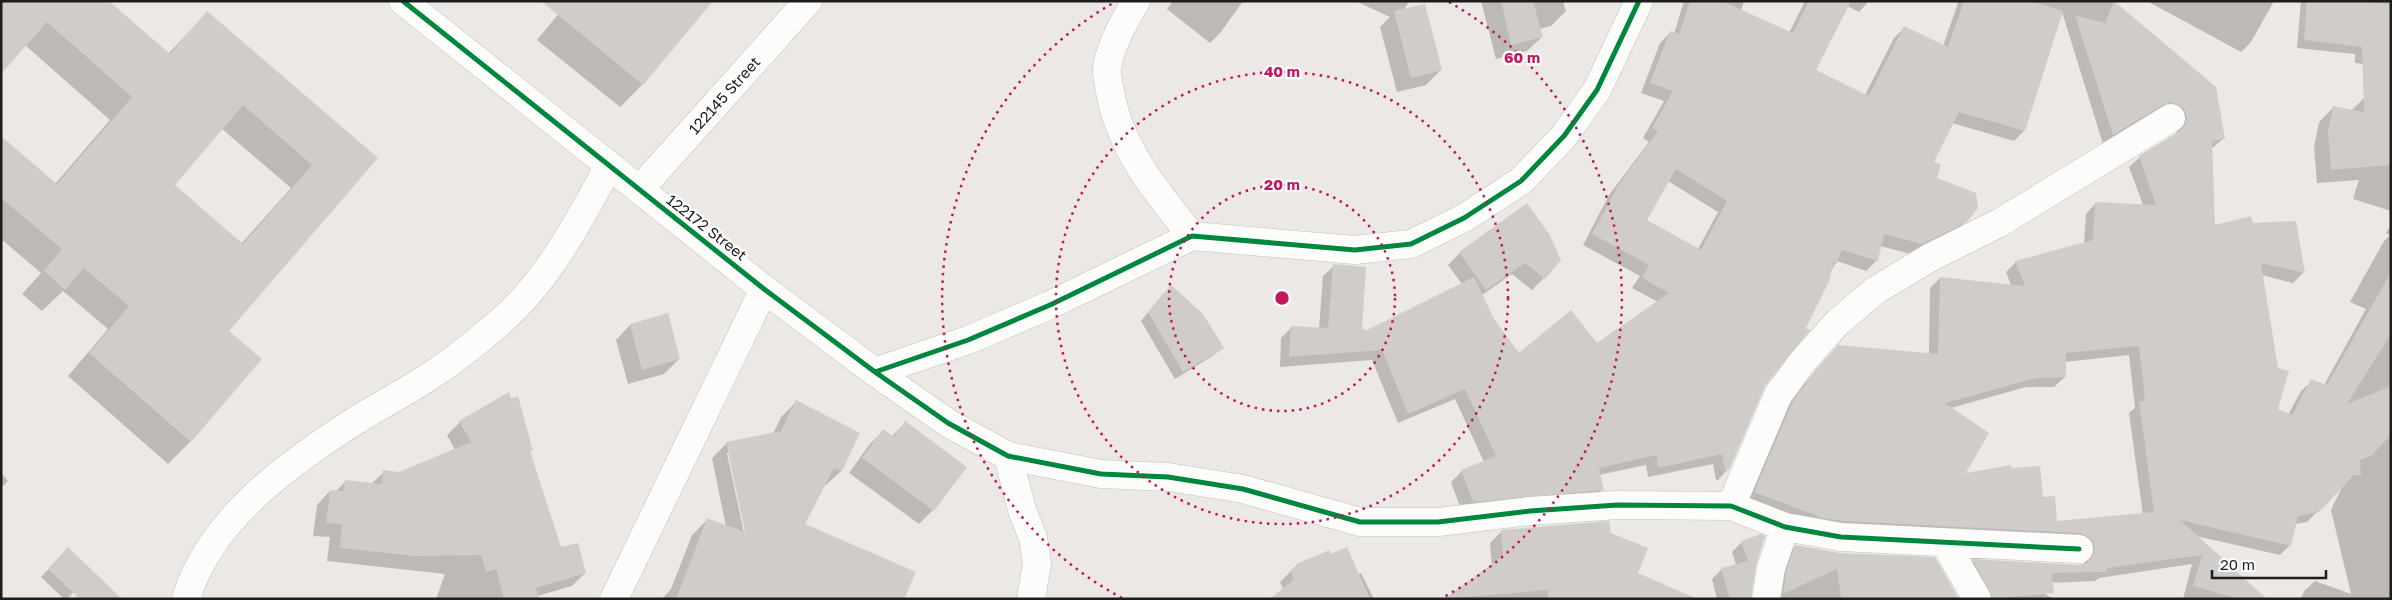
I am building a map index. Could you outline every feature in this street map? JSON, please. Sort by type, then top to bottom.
[{"type":"street","name":"122172 Street","points":[[403,1],[764,289],[875,372],[948,423],[1008,456],[1101,474],[1168,477],[1244,489],[1360,522],[1438,522],[1530,510],[1617,505],[1731,506]]},
{"type":"street","name":"122145 Street","points":[[639,190],[808,1]]},
{"type":"street","points":[[1136,1],[1119,32],[1107,68],[1114,116],[1138,163],[1162,199],[1192,236]]},
{"type":"street","points":[[875,372],[968,340],[1050,306],[1192,236],[1355,250],[1411,244],[1464,218],[1521,181],[1564,136],[1597,90],[1639,1]]},
{"type":"street","points":[[2079,549],[1841,537],[1785,527],[1731,506],[1778,395],[1803,361],[1838,322],[1884,285],[1931,257],[2001,222],[2171,118]]},
{"type":"street","points":[[186,599],[193,576],[229,520],[283,472],[354,422],[437,372],[500,322],[538,282],[568,242],[609,166]]},
{"type":"street","points":[[614,599],[764,289]]},
{"type":"street","points":[[1008,456],[1022,510],[1033,538],[1037,563],[1031,599]]},
{"type":"street","points":[[1766,599],[1771,568],[1785,527]]},
{"type":"street","points":[[1945,543],[1977,599]]},
{"type":"building","points":[[1,1],[109,1],[170,54],[207,11],[378,158],[229,331],[262,359],[191,442],[89,353],[129,306],[84,268],[65,290],[44,271],[62,249],[1,198],[1,136],[57,184],[132,97],[47,22],[1,74]],"holes":[[[243,105],[312,165],[243,244],[175,185]]]},
{"type":"building","points":[[541,1],[713,1],[643,85]]},
{"type":"building","points":[[1501,1],[1533,1],[1543,37],[1511,45]]},
{"type":"building","points":[[1690,1],[1722,1],[1793,33],[1809,1],[1851,1],[1816,70],[1869,96],[1904,26],[1948,47],[1964,1],[2030,1],[2063,11],[2025,131],[1959,112],[1934,162],[1941,164],[1937,178],[1976,193],[1978,208],[1967,222],[1922,244],[1884,234],[1878,261],[1842,250],[1837,263],[1834,262],[1829,281],[1806,328],[1810,330],[1765,386],[1729,470],[1725,471],[1722,454],[1658,468],[1656,455],[1599,468],[1604,490],[1473,502],[1461,470],[1496,456],[1465,389],[1408,414],[1382,350],[1289,357],[1291,326],[1328,328],[1333,264],[1366,267],[1362,329],[1367,330],[1474,277],[1494,319],[1519,353],[1571,310],[1597,343],[1669,293],[1642,278],[1649,265],[1592,234],[1619,184],[1658,131],[1652,128],[1673,91],[1650,83],[1670,31],[1679,34]],"holes":[[[1676,169],[1727,201],[1701,250],[1647,220]]]},
{"type":"building","points":[[2114,1],[2216,87],[2225,139],[2212,141],[2215,225],[2251,216],[2253,223],[2296,221],[2305,273],[2261,263],[2278,368],[2289,371],[2278,409],[2292,415],[2311,379],[2327,385],[2391,272],[2391,334],[2347,404],[2391,386],[2391,435],[2372,455],[2360,460],[2361,475],[2354,475],[2319,512],[2298,516],[2291,546],[2180,520],[2267,599],[2239,599],[2193,586],[2202,555],[2107,568],[2107,572],[2052,573],[2054,593],[1993,599],[1972,559],[2079,565],[2087,563],[2092,557],[2095,549],[2093,541],[2080,533],[1843,521],[1816,517],[1818,516],[1754,492],[1792,403],[1815,371],[1838,345],[1938,354],[1940,277],[2025,286],[2015,261],[2093,240],[2095,202],[2156,205],[2139,156],[2180,131],[2185,125],[2187,117],[2184,109],[2170,102],[2113,135],[2075,15],[2105,23]],"holes":[[[2139,346],[2145,401],[2139,402],[2154,512],[2057,521],[2055,496],[2043,497],[2040,466],[2011,468],[2011,465],[1966,473],[1989,433],[1945,403],[2037,378],[2066,377],[2066,353]]]},
{"type":"building","points":[[2307,1],[2353,1],[2391,4],[2391,165],[2331,170],[2328,132],[2333,106],[2364,112],[2362,47],[2304,40]]},
{"type":"building","points":[[1425,4],[1442,70],[1411,78],[1394,11]]},
{"type":"building","points":[[1527,203],[1549,234],[1561,260],[1545,279],[1525,263],[1486,290],[1459,252]]},
{"type":"building","points":[[1171,285],[1203,314],[1224,348],[1183,372],[1148,312]]},
{"type":"building","points":[[668,313],[680,359],[642,370],[630,324]]},
{"type":"building","points":[[509,392],[511,398],[518,396],[533,451],[530,451],[561,547],[578,543],[586,573],[536,588],[539,599],[504,599],[496,569],[486,572],[481,555],[414,556],[340,548],[342,524],[326,523],[330,490],[344,491],[345,480],[382,484],[383,470],[399,472],[471,442],[459,421]]},
{"type":"building","points":[[796,400],[860,433],[842,471],[834,468],[805,524],[916,572],[904,599],[676,599],[707,518],[745,532],[726,442],[781,431]]},
{"type":"building","points":[[905,421],[967,467],[934,511],[862,458],[883,429],[894,437]]},
{"type":"building","points":[[1609,521],[1611,533],[1648,548],[1638,573],[1697,599],[1548,599],[1548,590],[1444,599],[1503,556],[1501,530]]},
{"type":"building","points":[[1761,534],[1765,536],[1756,565],[1751,599],[1730,599],[1721,568],[1748,561],[1741,541]]},
{"type":"building","points":[[1795,545],[1840,553],[1935,557],[1959,599],[1841,599],[1837,569],[1783,594],[1786,572]]},
{"type":"building","points":[[68,547],[122,599],[80,599],[48,569]]},
{"type":"building","points":[[1347,547],[1370,599],[1270,599],[1294,579],[1290,570],[1298,567],[1296,564],[1330,550],[1331,554]]},
{"type":"cycle path","points":[[403,1],[764,289],[875,372],[948,423],[1008,456],[1101,474],[1168,477],[1243,489],[1360,522],[1438,522],[1530,511],[1617,505],[1731,506],[1785,527],[1841,537],[2079,549]]},
{"type":"cycle path","points":[[875,372],[968,340],[1050,305],[1192,236],[1355,250],[1411,244],[1464,218],[1521,181],[1564,136],[1597,90],[1639,1]]}]
